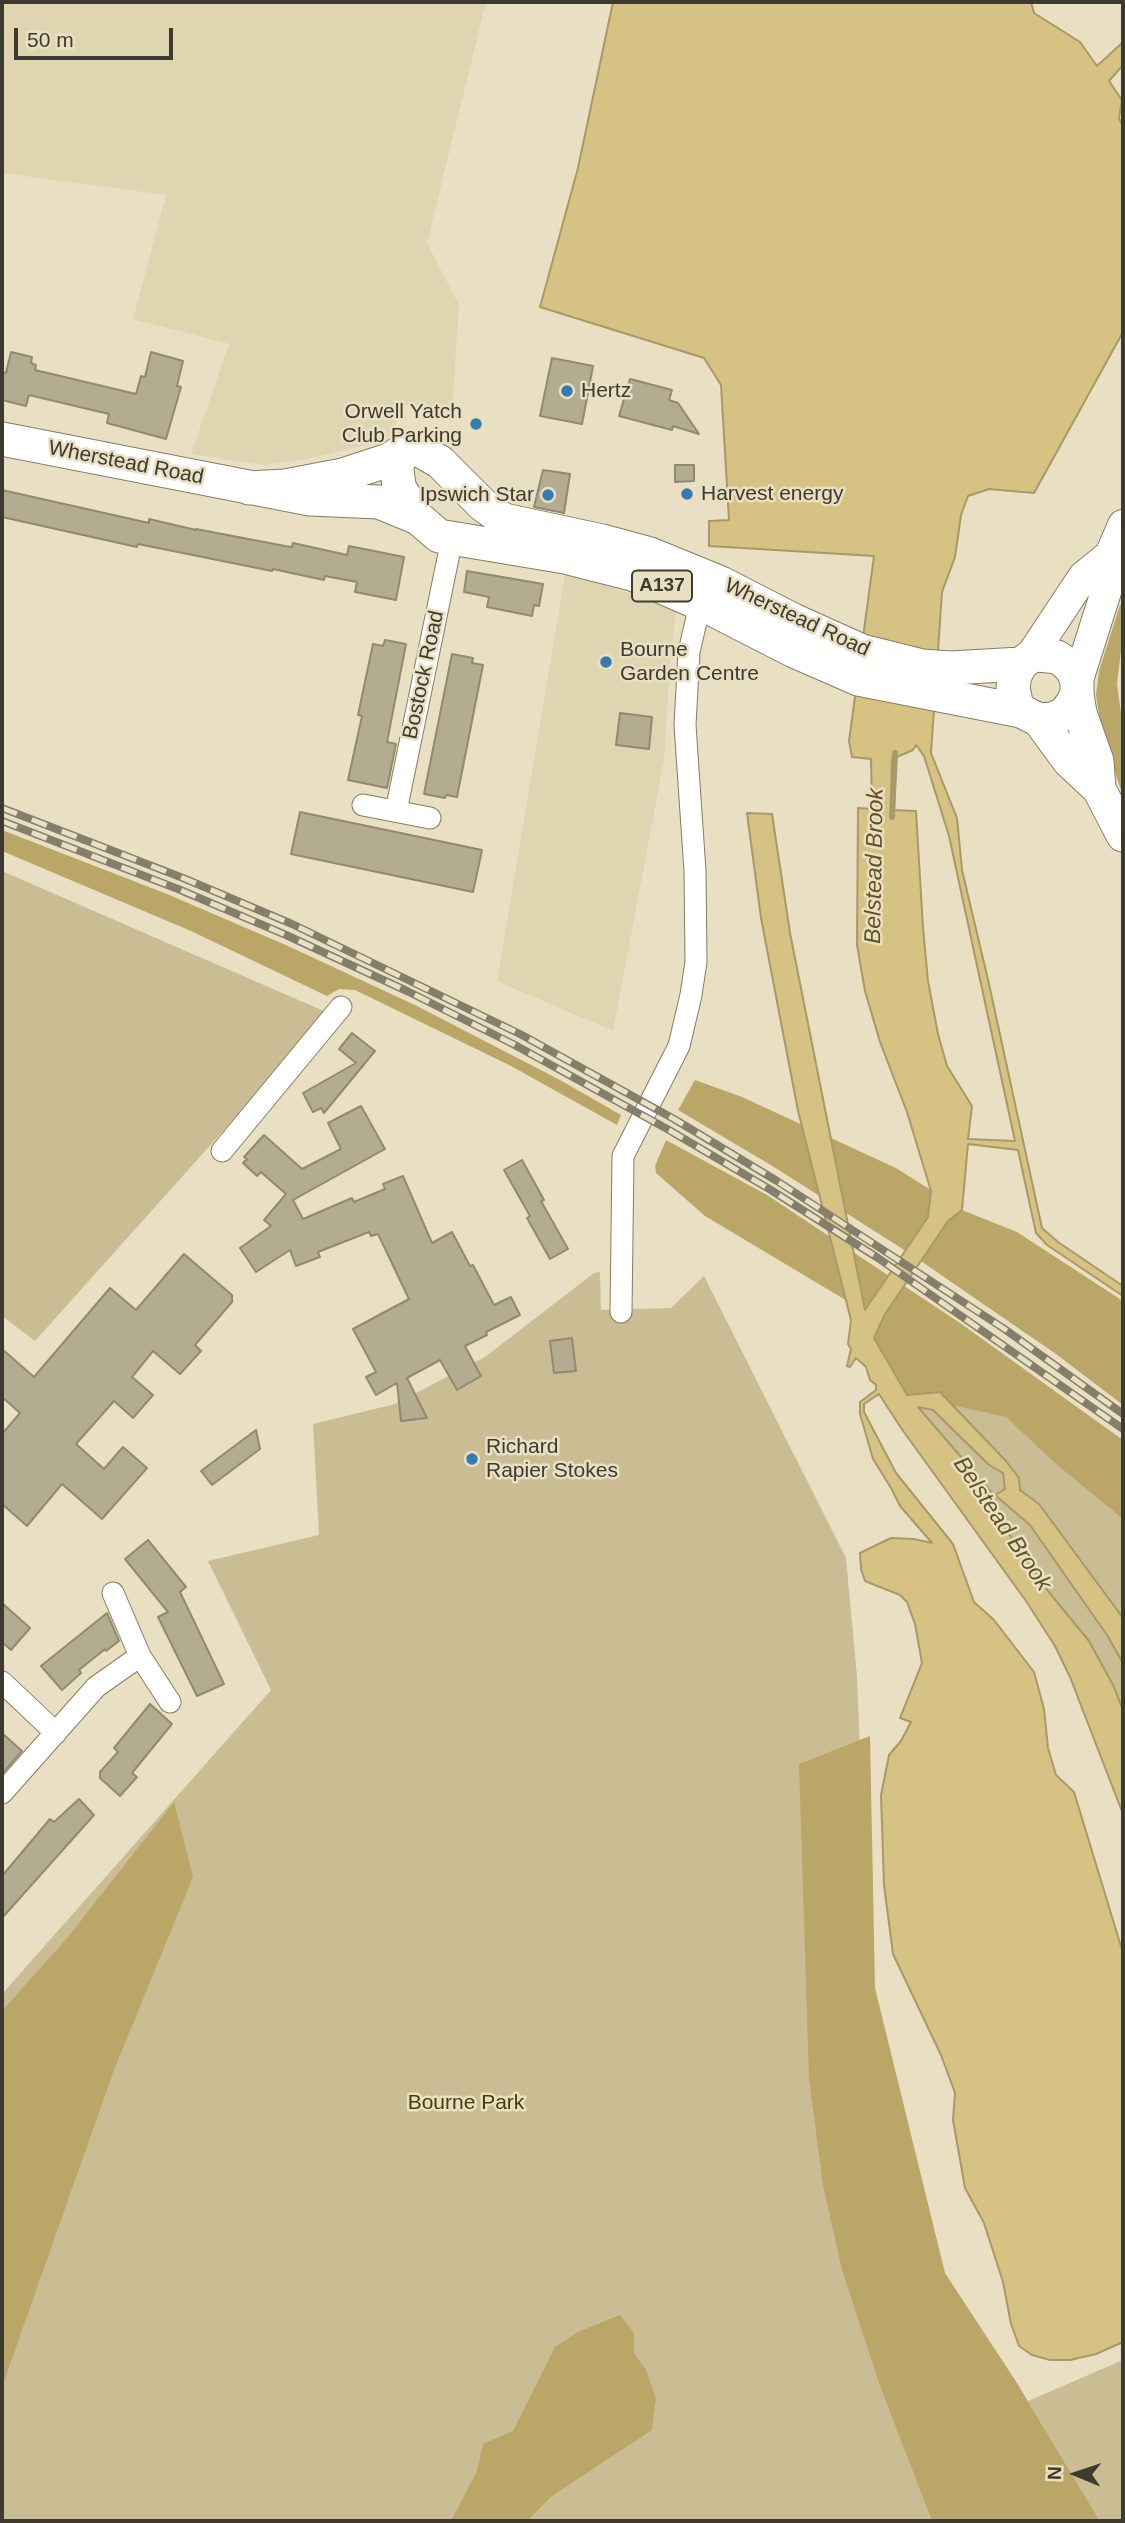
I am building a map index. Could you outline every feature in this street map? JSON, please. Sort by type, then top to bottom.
[{"type":"main road","name":"Wherstead Road","points":[[2,439],[310,499],[379,502],[418,518]]},
{"type":"main road","name":"Wherstead Road","points":[[249,488],[285,486],[343,475],[377,465],[405,449],[421,451],[440,462],[483,505],[504,520],[650,554],[721,583],[804,625],[860,665]]},
{"type":"main road","name":"Wherstead Road","points":[[399,453],[398,486],[418,518],[439,536],[585,561],[632,574],[794,651],[950,683],[1030,715]]},
{"type":"main road","points":[[1026,661],[1083,577],[1118,544]]},
{"type":"main road","points":[[1030,715],[1054,719],[1064,714],[1072,704],[1118,544]]},
{"type":"main road","name":"Wherstead Road","points":[[950,683],[1039,655],[1057,657],[1074,672],[1077,688]]},
{"type":"main road","name":"A137","points":[[1026,661],[1015,676],[1013,687],[1016,703],[1030,715],[1069,761],[1099,789],[1123,835]]},
{"type":"main road","name":"A137","points":[[1077,688],[1080,713],[1097,761],[1099,789]]},
{"type":"street","name":"Bostock Road","points":[[396,811],[452,539]]},
{"type":"street","points":[[621,1311],[624,1156],[678,1046],[696,962],[695,871],[685,725],[689,652],[700,604]]},
{"type":"street","points":[[363,805],[430,818]]},
{"type":"street","points":[[222,1151],[341,1007]]},
{"type":"street","points":[[113,1592],[140,1656],[170,1702]]},
{"type":"street","points":[[2,1793],[96,1686],[140,1656]]},
{"type":"street","points":[[2,1682],[56,1732]]},
{"type":"shaded area","points":[[2,2],[486,2],[427,243],[459,305],[452,410],[404,405],[390,435],[383,441],[317,457],[264,465],[191,454],[229,344],[133,319],[166,195],[2,173]]},
{"type":"shaded area","points":[[565,575],[601,583],[676,611],[664,760],[613,1031],[497,981]]},
{"type":"shaded area","points":[[1120,605],[1123,605],[1123,634],[1117,684],[1123,728],[1123,796],[1102,735],[1096,695],[1099,671]]},
{"type":"shaded area","points":[[2,830],[167,894],[417,1006],[560,1080],[621,1115],[617,1125],[511,1066],[355,990],[339,989],[327,996],[191,931],[2,851]]},
{"type":"shaded area","points":[[695,1080],[742,1097],[896,1168],[931,1190],[928,1217],[948,1220],[962,1210],[1017,1232],[1123,1301],[1123,1405],[1056,1354],[912,1255],[774,1167],[678,1110]]},
{"type":"shaded area","points":[[666,1140],[767,1195],[960,1323],[1123,1440],[1123,1519],[1055,1463],[1006,1417],[907,1395],[874,1338],[885,1314],[864,1311],[705,1216],[656,1173],[655,1166]]},
{"type":"shaded area","points":[[870,1736],[875,1988],[945,2273],[1017,2383],[1100,2521],[932,2521],[880,2386],[842,2270],[823,2185],[809,2079],[799,1764]]},
{"type":"shaded area","points":[[174,1802],[193,1877],[114,2070],[2,2387],[2,2011],[68,1937]]},
{"type":"shaded area","points":[[620,2315],[634,2333],[634,2353],[646,2370],[656,2398],[652,2430],[552,2496],[527,2521],[451,2521],[477,2471],[483,2444],[513,2431],[555,2347],[578,2332]]},
{"type":"green space","points":[[2,871],[326,1012],[35,1341],[2,1316]]},
{"type":"green space","name":"Bourne Park","points":[[600,1272],[601,1310],[671,1308],[704,1276],[846,1558],[857,1677],[870,1991],[942,2272],[1098,2521],[2,2521],[2,1994],[271,1690],[208,1561],[319,1535],[313,1424],[395,1404],[485,1357],[594,1273]]},
{"type":"green space","points":[[896,1379],[1006,1417],[1123,1513],[1123,1742]]},
{"type":"green space","points":[[1123,2360],[1123,2521],[1100,2521],[1028,2401]]},
{"type":"water","points":[[613,2],[1031,2],[1034,13],[1080,42],[1097,66],[1123,42],[1123,65],[1109,81],[1122,100],[1119,118],[1123,127],[1123,332],[1034,493],[989,489],[968,496],[961,515],[955,557],[942,592],[931,753],[957,818],[962,870],[1042,1228],[1123,1286],[1123,1296],[1047,1245],[1036,1233],[1018,1150],[968,1144],[962,1210],[948,1221],[885,1314],[874,1338],[907,1395],[940,1392],[1006,1461],[1019,1478],[1020,1490],[1039,1504],[1123,1618],[1123,1663],[1107,1635],[1030,1525],[995,1495],[1005,1489],[1003,1473],[988,1464],[933,1410],[918,1407],[992,1493],[985,1499],[1048,1591],[1089,1641],[1113,1685],[1123,1710],[1123,1814],[1070,1677],[1055,1646],[879,1394],[864,1404],[864,1412],[896,1473],[953,1544],[974,1602],[994,1620],[1034,1672],[1044,1709],[1048,1748],[1056,1775],[1074,1792],[1123,1953],[1123,2342],[1096,2354],[1070,2360],[1050,2360],[1032,2355],[1019,2346],[1011,2324],[1003,2282],[984,2223],[965,2188],[953,2120],[955,2093],[941,2055],[893,1954],[884,1885],[881,1795],[889,1755],[901,1741],[911,1722],[900,1718],[922,1663],[915,1624],[907,1602],[900,1595],[865,1581],[860,1553],[891,1538],[932,1543],[900,1506],[873,1459],[860,1414],[860,1402],[876,1390],[876,1385],[870,1380],[866,1367],[856,1358],[850,1367],[847,1366],[851,1349],[848,1344],[851,1320],[798,1111],[761,918],[747,813],[772,814],[790,933],[865,1310],[928,1217],[931,1191],[907,1112],[880,1042],[865,991],[857,945],[858,808],[872,809],[871,759],[852,757],[849,741],[874,556],[709,546],[709,521],[729,520],[721,385],[704,358],[540,307],[578,168]],"holes":[[[916,745],[924,756],[949,836],[1015,1141],[968,1139],[972,1106],[947,1066],[938,1034],[928,981],[916,811],[891,810],[892,759],[913,750]]]},
{"type":"building","points":[[11,352],[32,357],[31,363],[36,365],[35,370],[136,394],[141,376],[145,377],[151,352],[183,361],[177,386],[181,387],[166,439],[107,423],[109,414],[29,395],[26,406],[2,400],[2,372],[6,373]]},
{"type":"building","name":"Hertz","points":[[552,358],[593,366],[582,424],[540,416]]},
{"type":"building","points":[[630,379],[672,390],[669,400],[678,403],[699,434],[619,416]]},
{"type":"building","points":[[675,465],[694,465],[694,481],[675,482]]},
{"type":"building","name":"Ipswich Star","points":[[543,470],[570,474],[564,513],[534,507]]},
{"type":"building","points":[[2,490],[149,523],[149,519],[285,546],[292,547],[293,543],[347,555],[349,546],[404,557],[396,600],[355,592],[357,582],[325,576],[324,580],[138,544],[137,547],[2,517]]},
{"type":"building","points":[[467,571],[543,584],[539,606],[534,605],[532,616],[487,607],[489,597],[464,592]]},
{"type":"building","points":[[385,640],[406,644],[387,742],[396,744],[387,788],[348,780],[362,716],[358,715],[373,644],[383,646]]},
{"type":"building","points":[[452,654],[473,658],[472,663],[483,665],[457,797],[446,795],[445,798],[424,794]]},
{"type":"building","points":[[620,713],[652,717],[649,749],[616,745]]},
{"type":"building","points":[[300,812],[482,850],[473,892],[291,854]]},
{"type":"building","points":[[352,1033],[375,1051],[324,1113],[321,1108],[313,1112],[303,1093],[356,1063],[339,1049]]},
{"type":"building","points":[[361,1106],[385,1149],[293,1200],[303,1219],[352,1198],[354,1202],[385,1189],[383,1184],[403,1176],[432,1243],[452,1232],[494,1305],[511,1297],[520,1315],[465,1346],[481,1376],[457,1390],[440,1360],[407,1378],[427,1418],[401,1421],[397,1383],[376,1395],[366,1377],[376,1372],[353,1329],[409,1299],[378,1234],[371,1236],[369,1232],[318,1252],[320,1257],[296,1266],[290,1250],[256,1272],[240,1248],[271,1226],[264,1220],[286,1194],[261,1172],[257,1176],[243,1163],[247,1159],[244,1157],[264,1135],[302,1169],[341,1149],[328,1123]]},
{"type":"building","points":[[522,1160],[568,1249],[550,1259],[504,1170]]},
{"type":"building","points":[[184,1254],[232,1295],[232,1302],[195,1345],[201,1351],[180,1374],[153,1351],[132,1377],[153,1395],[133,1418],[114,1401],[76,1444],[104,1469],[123,1447],[147,1468],[102,1519],[62,1484],[27,1526],[2,1504],[2,1434],[20,1413],[2,1397],[2,1349],[34,1377],[110,1288],[136,1310]]},
{"type":"building","points":[[572,1338],[576,1371],[554,1373],[550,1341]]},
{"type":"building","points":[[256,1430],[260,1449],[212,1485],[201,1471]]},
{"type":"building","points":[[148,1540],[186,1587],[180,1592],[224,1684],[197,1696],[158,1617],[168,1612],[125,1559]]},
{"type":"building","points":[[2,1603],[30,1628],[11,1650],[2,1642]]},
{"type":"building","points":[[107,1613],[119,1641],[79,1670],[81,1673],[62,1690],[41,1666]]},
{"type":"building","points":[[150,1704],[172,1724],[132,1773],[137,1777],[120,1796],[100,1778],[100,1772],[118,1752],[114,1748]]},
{"type":"building","points":[[2,1733],[22,1751],[2,1774]]},
{"type":"building","points":[[79,1799],[94,1815],[2,1918],[2,1876],[50,1819],[54,1822]]},
{"type":"waterway","name":"Belstead Brook","points":[[892,817],[895,753]]},
{"type":"railway","points":[[2,808],[183,878],[292,924],[520,1034],[674,1119],[777,1181],[1003,1328],[1123,1414]]},
{"type":"railway","points":[[2,821],[178,889],[286,935],[513,1044],[771,1190],[878,1258],[1123,1429]]},
{"type":"place","name":"Hertz","points":[[567,391]]},
{"type":"place","name":"Orwell Yatch Club Parking","points":[[476,424]]},
{"type":"place","name":"Harvest energy","points":[[687,494]]},
{"type":"place","name":"Ipswich Star","points":[[548,495]]},
{"type":"place","name":"Bourne Garden Centre","points":[[606,662]]},
{"type":"place","name":"Richard Rapier Stokes","points":[[472,1459]]}]
